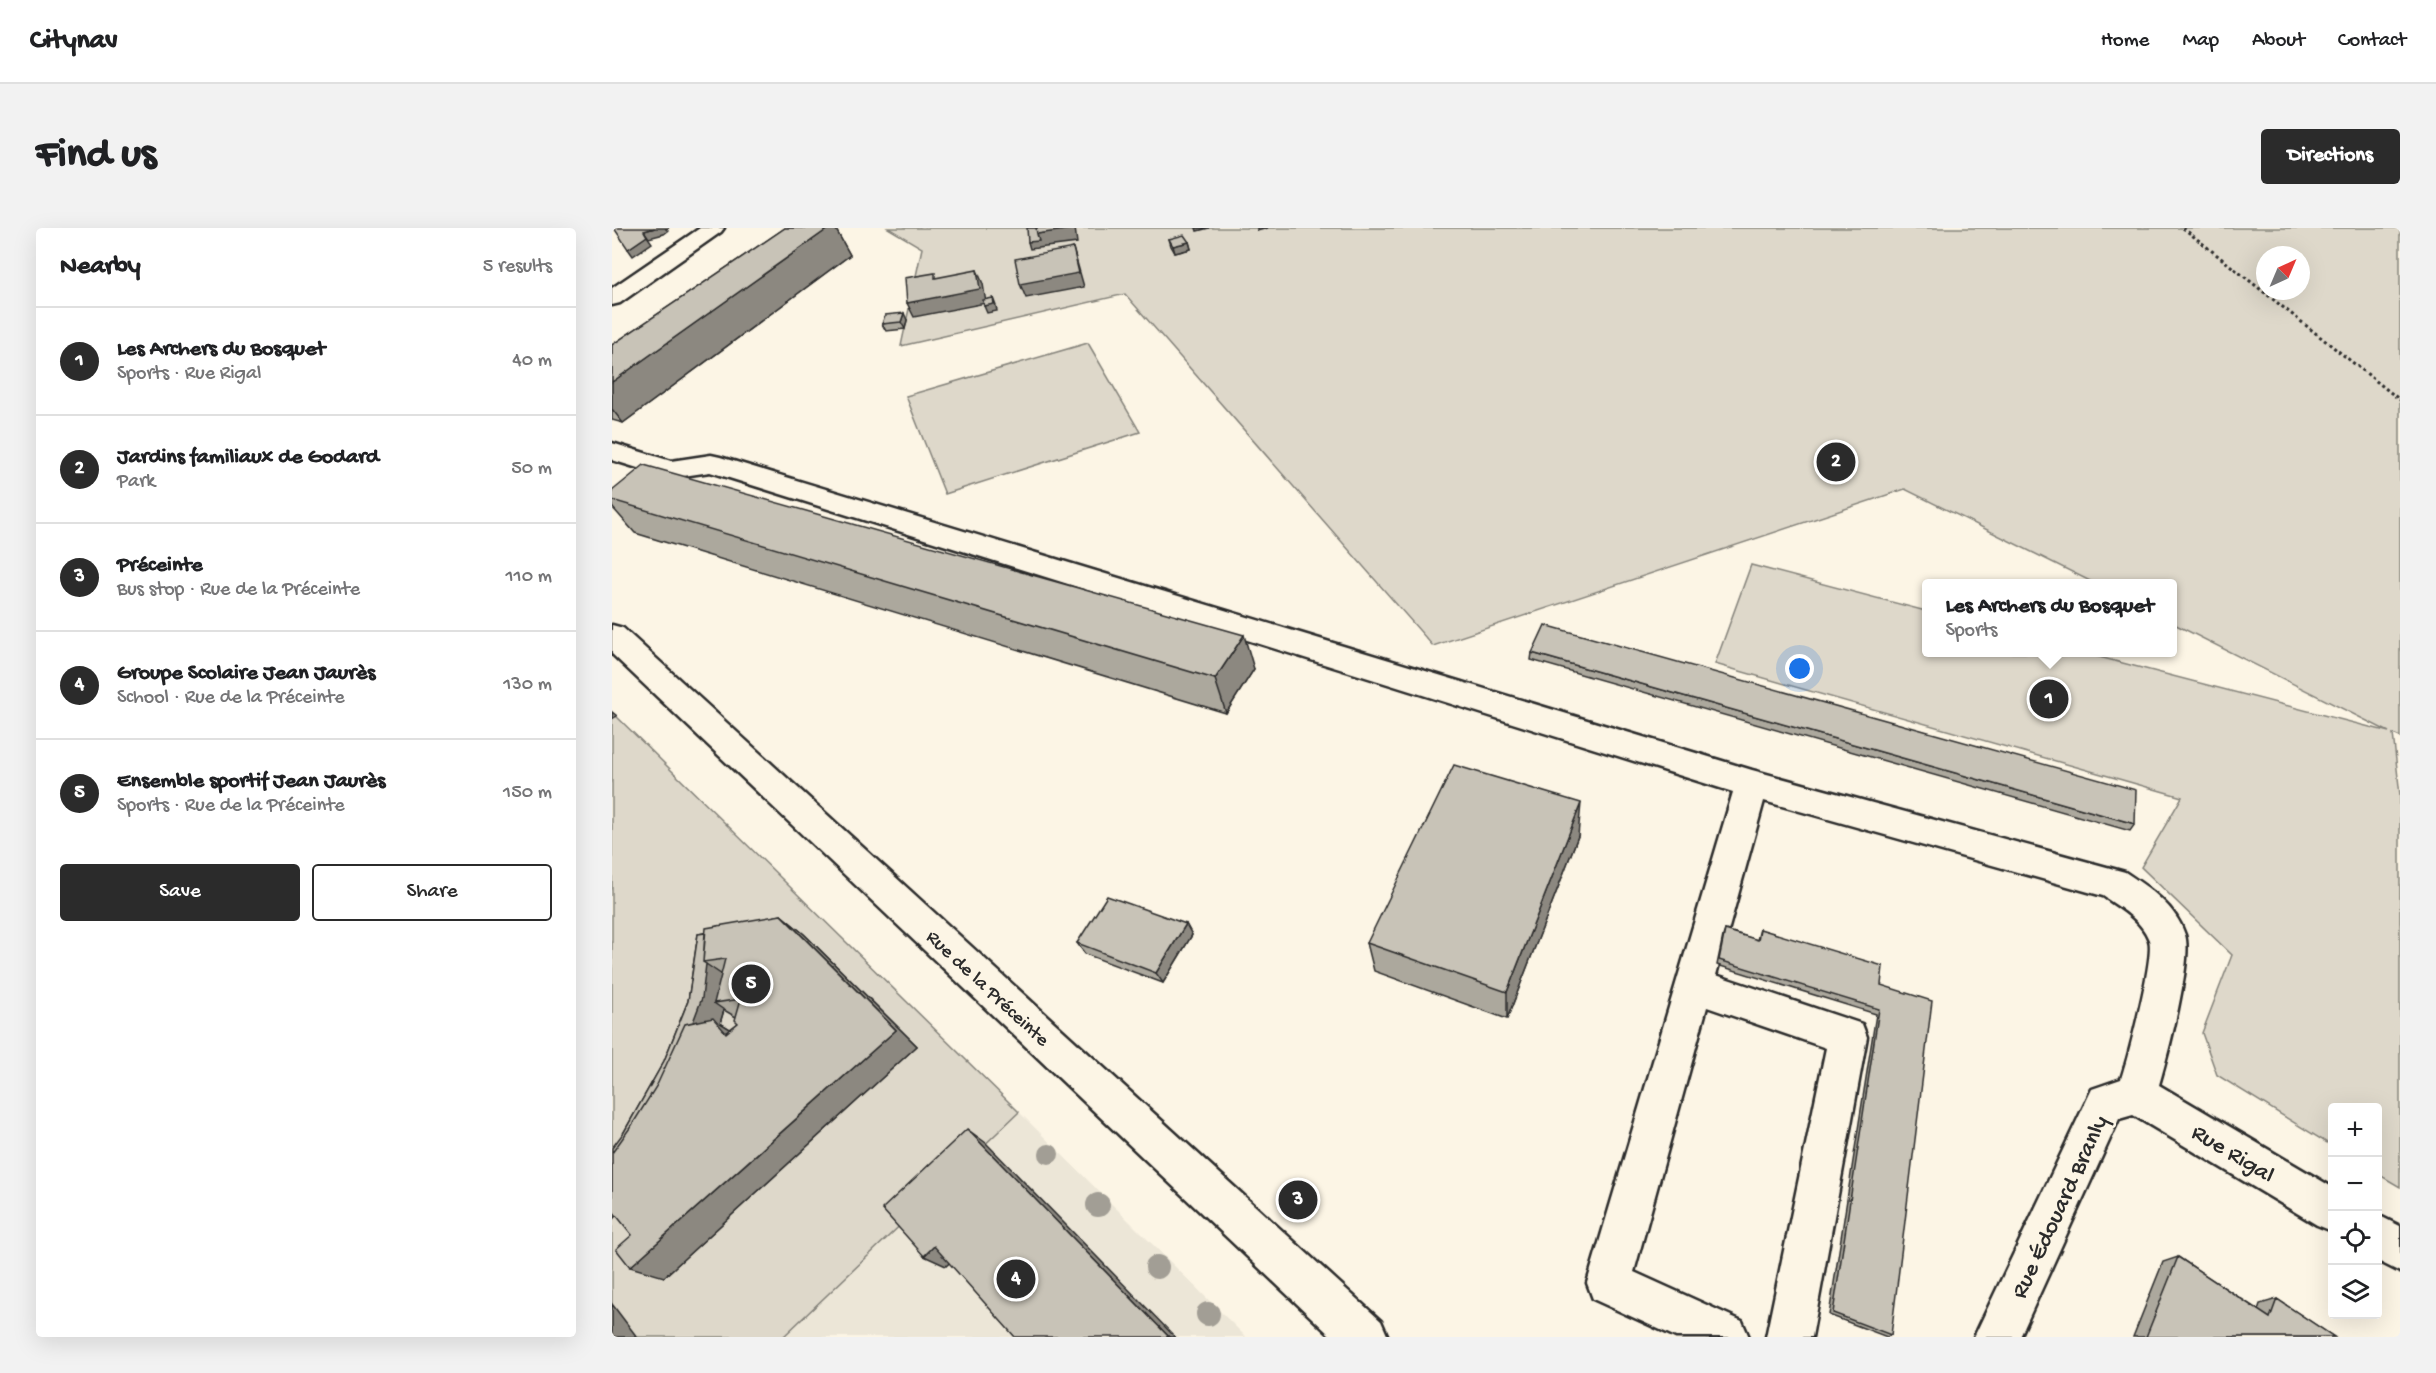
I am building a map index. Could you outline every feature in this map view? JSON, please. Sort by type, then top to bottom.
[{"type":"street","points":[[612,298],[714,228]]},
{"type":"street","points":[[612,451],[670,470],[711,463],[1752,784],[2113,883],[2146,906],[2168,937],[2167,961],[2151,1047],[2136,1094]]},
{"type":"street","name":"Rue de la Préceinte","points":[[612,636],[1365,1337]]},
{"type":"street","points":[[1726,1337],[1609,1283],[1752,784]]},
{"type":"street","points":[[1694,985],[1848,1037],[1789,1337]]},
{"type":"street","name":"Rue Rigal","points":[[2136,1094],[2328,1208]]},
{"type":"street","name":"Rue Édouard Branly","points":[[1997,1337],[2106,1103],[2136,1094]]},
{"type":"street","points":[[2382,1239],[2400,1250]]},
{"type":"path","points":[[2183,228],[2400,400]]},
{"type":"shaded area","points":[[888,228],[2400,228],[2400,737],[2393,734],[2400,795],[2400,1187],[2382,1176],[2382,1103],[2328,1103],[2328,1144],[2217,1075],[2202,1033],[2232,955],[2141,867],[2182,797],[1715,664],[1751,565],[1922,610],[1922,657],[2099,657],[2389,732],[2177,626],[2177,579],[2086,579],[1905,489],[1433,646],[1125,294],[901,346],[922,248]]},
{"type":"shaded area","points":[[1088,343],[1140,432],[945,494],[906,396]]},
{"type":"shaded area","points":[[612,712],[1019,1112],[783,1337],[612,1337]]},
{"type":"shaded area","points":[[1019,1112],[1246,1337],[783,1337]]},
{"type":"building","points":[[614,228],[655,228],[644,231],[647,236],[628,249]]},
{"type":"building","points":[[785,228],[829,228],[612,382],[612,345]]},
{"type":"building","points":[[1027,228],[1036,228],[1039,241],[1028,242]]},
{"type":"building","points":[[1036,228],[1072,228],[1072,229],[1037,234]]},
{"type":"building","points":[[1184,235],[1189,242],[1173,246],[1169,239]]},
{"type":"building","points":[[1073,248],[1079,273],[1020,284],[1015,259]]},
{"type":"building","points":[[977,270],[980,289],[907,303],[905,278],[935,273],[935,278]]},
{"type":"building","points":[[993,298],[994,304],[984,306],[983,300]]},
{"type":"building","points":[[904,313],[901,322],[882,324],[885,315]]},
{"type":"building","points":[[644,465],[1244,635],[1215,679],[612,500],[612,491]]},
{"type":"building","points":[[1545,625],[2136,790],[2135,824],[1532,653]]},
{"type":"building","points":[[1454,765],[1581,803],[1507,992],[1367,943]]},
{"type":"building","points":[[1107,896],[1186,924],[1156,973],[1077,943]]},
{"type":"building","points":[[781,915],[896,1030],[630,1267],[616,1249],[632,1235],[612,1210],[612,1153],[657,1085],[685,1024],[713,1018],[726,1033],[738,1023],[735,1020],[741,999],[714,1003],[725,959],[703,962],[706,928]]},
{"type":"building","points":[[1760,929],[1883,966],[1881,985],[1932,1001],[1891,1335],[1833,1313],[1879,1009],[1719,960],[1725,930],[1758,940]]},
{"type":"building","points":[[705,933],[703,962],[706,964],[702,998],[693,1022],[685,1024],[657,1085],[612,1153],[612,1148],[624,1132],[664,1061],[688,1001],[698,934]]},
{"type":"building","points":[[967,1129],[1169,1337],[1015,1337],[934,1246],[924,1256],[882,1209]]},
{"type":"building","points":[[2178,1257],[2270,1318],[2277,1299],[2334,1337],[2146,1337]]},
{"type":"place","name":"Jardins familiaux de Godard","points":[[1836,462]]},
{"type":"place","name":"Les Archers du Bosquet","points":[[2049,699]]},
{"type":"place","name":"Ensemble sportif Jean Jaurès","points":[[751,984]]},
{"type":"place","name":"Préceinte","points":[[1298,1200]]},
{"type":"place","name":"Groupe Scolaire Jean Jaurès","points":[[1016,1279]]}]
